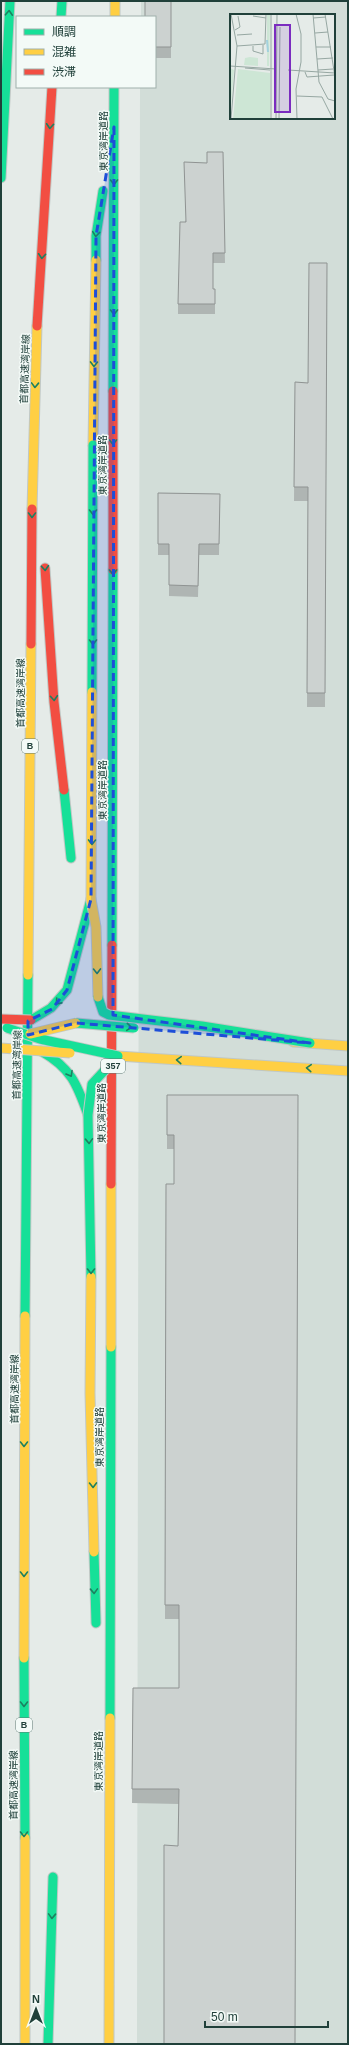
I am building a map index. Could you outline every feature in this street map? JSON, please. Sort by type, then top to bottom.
[{"type":"main road","points":[[1,178],[10,1]]},
{"type":"main road","points":[[54,16],[55,1]]},
{"type":"main road","points":[[61,16],[62,1]]},
{"type":"main road","points":[[114,16],[115,1]]},
{"type":"main road","name":"首都高速湾岸線","points":[[25,2044],[24,1405],[32,446],[38,309],[53,88]]},
{"type":"main road","name":"東京湾岸道路","points":[[109,2044],[113,976],[114,88]]},
{"type":"main road","points":[[114,127],[96,236],[93,445],[91,899],[96,927],[98,996],[103,1012],[109,1015],[202,1026],[310,1043]]},
{"type":"main road","points":[[32,446],[38,471],[41,517]]},
{"type":"main road","points":[[44,556],[54,702],[71,858]]},
{"type":"main road","points":[[3,1028],[30,1020],[52,1009],[61,1001],[67,990],[91,899]]},
{"type":"main road","points":[[1,1019],[76,1023],[348,1046]]},
{"type":"main road","points":[[3,1040],[76,1023]]},
{"type":"main road","points":[[3,1028],[74,1047],[118,1056]]},
{"type":"main road","points":[[3,1040],[40,1051],[59,1060],[69,1070],[88,1115]]},
{"type":"main road","points":[[1,1048],[348,1071]]},
{"type":"main road","points":[[96,1629],[90,1393],[92,1236],[88,1115],[92,1084],[118,1056]]},
{"type":"main road","points":[[101,1725],[109,1786]]},
{"type":"main road","points":[[48,2044],[54,1877]]},
{"type":"main road","points":[[100,2044],[109,2014]]},
{"type":"highlighted area","points":[[114,127],[113,1015],[310,1043],[76,1023],[28,1035],[28,1021],[52,1009],[67,990],[91,899],[96,236]]},
{"type":"shaded area","points":[[141,1],[348,1],[348,2044],[137,2044],[140,88],[156,88],[156,16],[141,16]]},
{"type":"building","points":[[145,1],[171,1],[171,47],[156,47],[156,16],[145,16]]},
{"type":"building","points":[[207,152],[223,152],[225,253],[213,253],[213,289],[215,289],[215,304],[178,304],[180,222],[186,222],[184,162],[207,163]]},
{"type":"building","points":[[309,263],[327,263],[325,693],[307,693],[308,487],[294,487],[295,382],[308,383]]},
{"type":"building","points":[[158,493],[220,494],[219,544],[199,544],[198,586],[169,585],[169,544],[158,544]]},
{"type":"building","points":[[167,1095],[298,1095],[295,2044],[164,2044],[164,1845],[178,1846],[179,1789],[132,1789],[133,1688],[179,1688],[179,1605],[165,1605],[166,1184],[174,1184],[174,1135],[167,1135]]},
{"type":"traffic: fast","points":[[1,178],[10,1]]},
{"type":"traffic: fast","points":[[61,16],[62,1]]},
{"type":"traffic: fast","points":[[113,391],[114,88]]},
{"type":"traffic: fast","points":[[96,260],[96,236],[103,191]]},
{"type":"traffic: fast","points":[[92,692],[93,445]]},
{"type":"traffic: fast","points":[[112,945],[113,570]]},
{"type":"traffic: fast","points":[[64,790],[71,858]]},
{"type":"traffic: fast","points":[[31,1020],[51,1008],[67,990],[91,899]]},
{"type":"traffic: fast","points":[[25,1316],[28,975]]},
{"type":"traffic: fast","points":[[98,997],[103,1012],[109,1015],[202,1026],[310,1043]]},
{"type":"traffic: fast","points":[[76,1023],[134,1028]]},
{"type":"traffic: fast","points":[[7,1028],[40,1039],[118,1056]]},
{"type":"traffic: fast","points":[[41,1051],[51,1057],[72,1078],[88,1115]]},
{"type":"traffic: fast","points":[[91,1277],[88,1115],[92,1084],[118,1056]]},
{"type":"traffic: fast","points":[[110,1718],[111,1347]]},
{"type":"traffic: fast","points":[[94,1552],[96,1623]]},
{"type":"traffic: fast","points":[[24,1658],[25,1838]]},
{"type":"traffic: fast","points":[[48,2044],[53,1877]]},
{"type":"traffic: slow","points":[[115,1],[115,16]]},
{"type":"traffic: slow","points":[[93,445],[96,260]]},
{"type":"traffic: slow","points":[[32,509],[37,326]]},
{"type":"traffic: slow","points":[[28,975],[31,644]]},
{"type":"traffic: slow","points":[[92,692],[91,899],[96,927],[98,997]]},
{"type":"traffic: slow","points":[[30,1034],[76,1023]]},
{"type":"traffic: slow","points":[[293,1042],[348,1046]]},
{"type":"traffic: slow","points":[[1,1048],[70,1053]]},
{"type":"traffic: slow","points":[[118,1056],[348,1071]]},
{"type":"traffic: slow","points":[[111,1184],[111,1347]]},
{"type":"traffic: slow","points":[[91,1277],[90,1393],[94,1552]]},
{"type":"traffic: slow","points":[[24,1658],[25,1316]]},
{"type":"traffic: slow","points":[[109,2044],[110,1718]]},
{"type":"traffic: slow","points":[[25,1838],[25,2044]]},
{"type":"traffic: jam","points":[[37,326],[52,88]]},
{"type":"traffic: jam","points":[[113,391],[113,570]]},
{"type":"traffic: jam","points":[[31,644],[32,509]]},
{"type":"traffic: jam","points":[[45,568],[54,702],[64,790]]},
{"type":"traffic: jam","points":[[111,1184],[112,945]]},
{"type":"traffic: jam","points":[[1,1019],[31,1020]]}]
